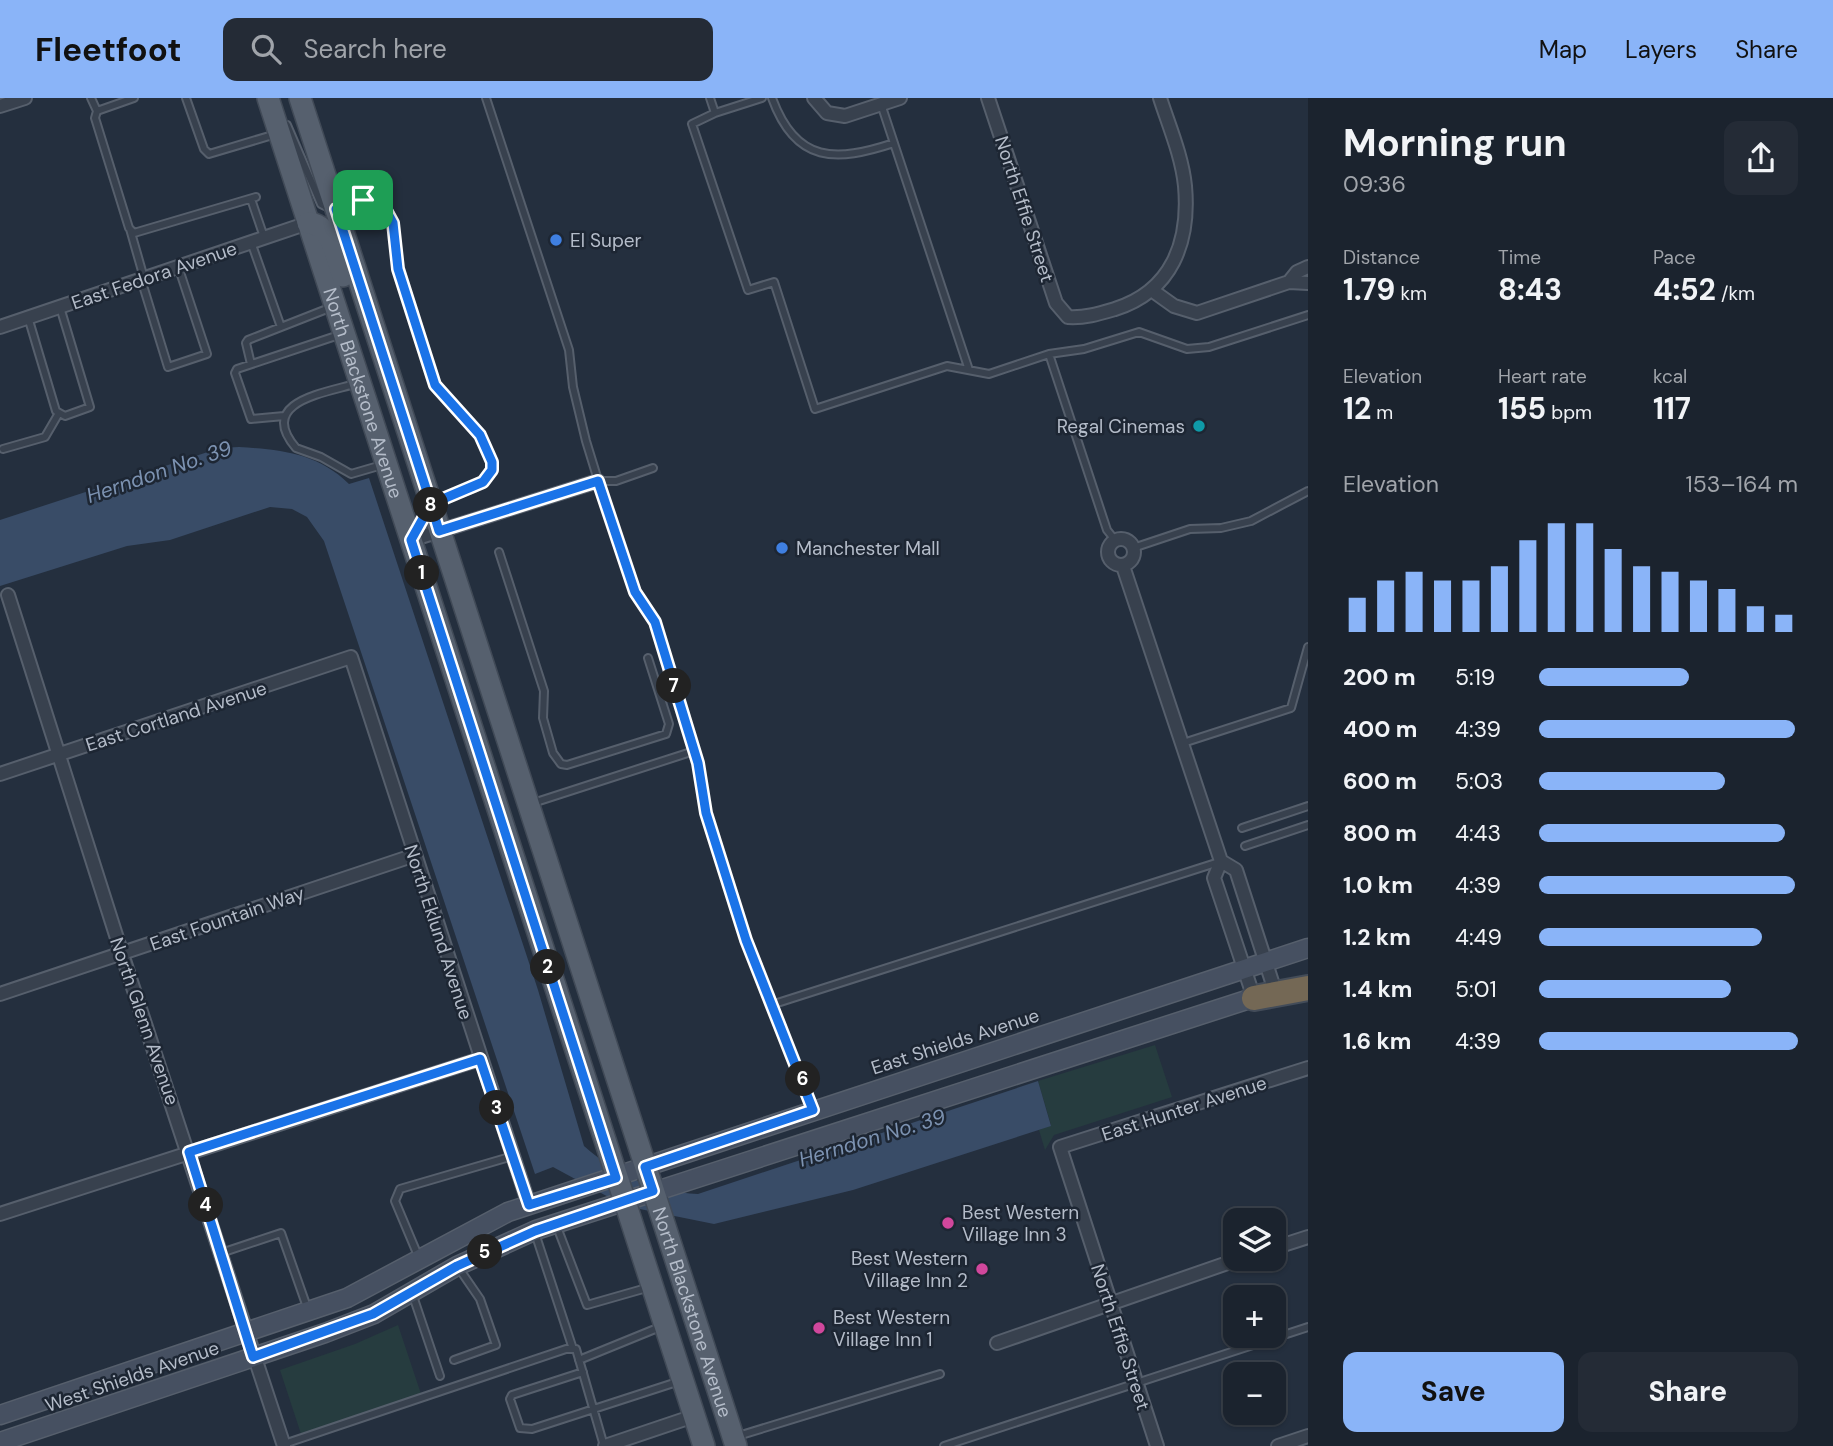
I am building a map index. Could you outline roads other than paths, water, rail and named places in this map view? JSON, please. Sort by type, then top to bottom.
[{"type":"highway","points":[[1264,994],[1308,988]]},
{"type":"main road","name":"North Blackstone Avenue","points":[[270,98],[279,133],[704,1446]]},
{"type":"main road","points":[[286,98],[320,160]]},
{"type":"main road","name":"North Blackstone Avenue","points":[[300,98],[734,1442]]},
{"type":"main road","points":[[308,223],[316,223],[328,234],[348,292],[384,359]]},
{"type":"main road","name":"East Shields Avenue","points":[[616,1178],[813,1110],[1308,948]]},
{"type":"main road","points":[[623,1201],[1308,980]]},
{"type":"main road","name":"West Shields Avenue","points":[[0,1415],[347,1298],[465,1234],[529,1205],[616,1178]]},
{"type":"main road","name":"West Shields Avenue","points":[[0,1442],[373,1314],[457,1266],[535,1231],[623,1201]]},
{"type":"street","points":[[0,106],[25,98]]},
{"type":"street","points":[[814,98],[827,113],[845,116],[896,99]]},
{"type":"street","name":"North Effie Street","points":[[988,98],[1056,303],[1068,317],[1085,318],[1136,302],[1153,291]]},
{"type":"street","points":[[1160,98],[1180,159],[1185,205],[1177,252],[1167,273],[1153,291],[1174,306],[1197,313],[1289,282],[1308,283]]},
{"type":"street","name":"East Fedora Avenue","points":[[0,327],[308,223]]},
{"type":"street","points":[[1289,282],[1297,272],[1308,267]]},
{"type":"street","points":[[411,540],[598,481]]},
{"type":"street","points":[[1115,540],[1128,541],[1133,548],[1132,559],[1123,566],[1112,563],[1108,555],[1109,547],[1115,540]]},
{"type":"street","points":[[1123,566],[1221,862],[1236,870],[1265,963],[1264,994]]},
{"type":"street","name":"North Glenn Avenue","points":[[8,595],[283,1445]]},
{"type":"street","name":"East Cortland Avenue","points":[[0,774],[351,657]]},
{"type":"street","name":"North Eklund Avenue","points":[[351,657],[529,1205]]},
{"type":"street","name":"East Fountain Way","points":[[0,994],[415,855]]},
{"type":"street","points":[[1221,862],[1214,878],[1245,970],[1264,994]]},
{"type":"street","points":[[0,1214],[480,1059]]},
{"type":"street","name":"East Hunter Avenue","points":[[1060,1147],[1308,1068]]},
{"type":"street","name":"North Effie Street","points":[[1060,1147],[1157,1446]]},
{"type":"street","points":[[1286,1244],[1308,1237]]},
{"type":"street","points":[[997,1343],[1223,1264]]},
{"type":"street","points":[[604,1446],[694,1416]]},
{"type":"street","points":[[1278,1446],[1308,1436]]},
{"type":"lane","points":[[91,98],[97,111],[95,118],[168,367],[206,354],[178,266]]},
{"type":"lane","points":[[97,111],[134,98]]},
{"type":"lane","points":[[186,98],[204,149],[209,153],[279,133]]},
{"type":"lane","points":[[270,98],[296,142],[317,199],[327,208],[336,209],[370,198],[381,201],[393,223],[396,258],[435,385],[480,435],[492,462],[492,470],[483,482],[431,504],[411,540]]},
{"type":"lane","points":[[486,98],[569,350],[573,387],[598,481],[635,592],[655,622],[694,751],[706,813],[746,940],[799,1068],[813,1110]]},
{"type":"lane","points":[[710,98],[715,113]]},
{"type":"lane","points":[[762,98],[715,113],[692,124],[748,290],[774,282],[815,409],[947,366],[989,374],[1049,354],[1084,349],[1139,332],[1187,349],[1209,347],[1308,315]]},
{"type":"lane","points":[[772,98],[790,133],[820,153],[836,157],[855,156],[894,143]]},
{"type":"lane","points":[[881,104],[969,370]]},
{"type":"lane","points":[[129,228],[139,234],[254,198],[264,237]]},
{"type":"lane","points":[[251,242],[281,327]]},
{"type":"lane","points":[[28,317],[56,411],[65,416],[90,407],[60,306]]},
{"type":"lane","points":[[251,364],[246,342],[335,306]]},
{"type":"lane","points":[[284,416],[251,419],[235,373],[237,369],[344,333]]},
{"type":"lane","points":[[1049,354],[1107,530],[1115,540]]},
{"type":"lane","points":[[360,383],[291,405],[284,416],[283,425],[296,448],[321,457],[352,474],[386,464]]},
{"type":"lane","points":[[2,449],[45,437],[59,413]]},
{"type":"lane","points":[[598,481],[616,481],[653,468]]},
{"type":"lane","points":[[1133,548],[1190,529],[1221,528],[1251,521],[1308,491]]},
{"type":"lane","points":[[499,552],[544,691],[543,718],[553,753],[561,764],[660,738],[670,729],[648,658]]},
{"type":"lane","points":[[1180,744],[1291,708],[1308,647]]},
{"type":"lane","points":[[528,804],[694,751]]},
{"type":"lane","points":[[1242,828],[1308,806]]},
{"type":"lane","points":[[1245,846],[1308,825]]},
{"type":"lane","points":[[771,1005],[1221,862]]},
{"type":"lane","points":[[420,1260],[394,1201],[395,1194],[400,1189],[513,1156]]},
{"type":"lane","points":[[556,1224],[587,1305],[652,1286]]},
{"type":"lane","points":[[535,1231],[595,1408],[604,1446]]},
{"type":"lane","points":[[221,1252],[281,1233],[309,1311]]},
{"type":"lane","points":[[454,1360],[496,1345],[480,1299],[457,1266]]},
{"type":"lane","points":[[411,1291],[440,1376]]},
{"type":"lane","points":[[579,1360],[665,1325]]},
{"type":"lane","points":[[944,1446],[1308,1327]]},
{"type":"lane","points":[[283,1445],[573,1349]]},
{"type":"lane","points":[[583,1372],[512,1395],[510,1399],[518,1425],[525,1430],[532,1429],[683,1380]]},
{"type":"lane","points":[[734,1442],[940,1374]]},
{"type":"water","name":"Herndon No. 39","points":[[239,447],[284,452],[311,459],[349,484],[369,478],[538,990],[584,1146],[597,1157],[637,1181],[666,1190],[698,1194],[1038,1081],[1051,1126],[853,1190],[714,1224],[625,1206],[553,1167],[535,1174],[324,541],[307,517],[292,509],[270,507],[170,540],[127,546],[0,586],[0,520],[220,448]]},
{"type":"place","name":"El Super","points":[[556,240]]},
{"type":"place","name":"Regal Cinemas","points":[[1199,426]]},
{"type":"place","name":"Manchester Mall","points":[[782,548]]},
{"type":"place","name":"Best Western Village Inn 3","points":[[948,1223]]},
{"type":"place","name":"Best Western Village Inn 2","points":[[982,1269]]},
{"type":"place","name":"Best Western Village Inn 1","points":[[819,1328]]}]
